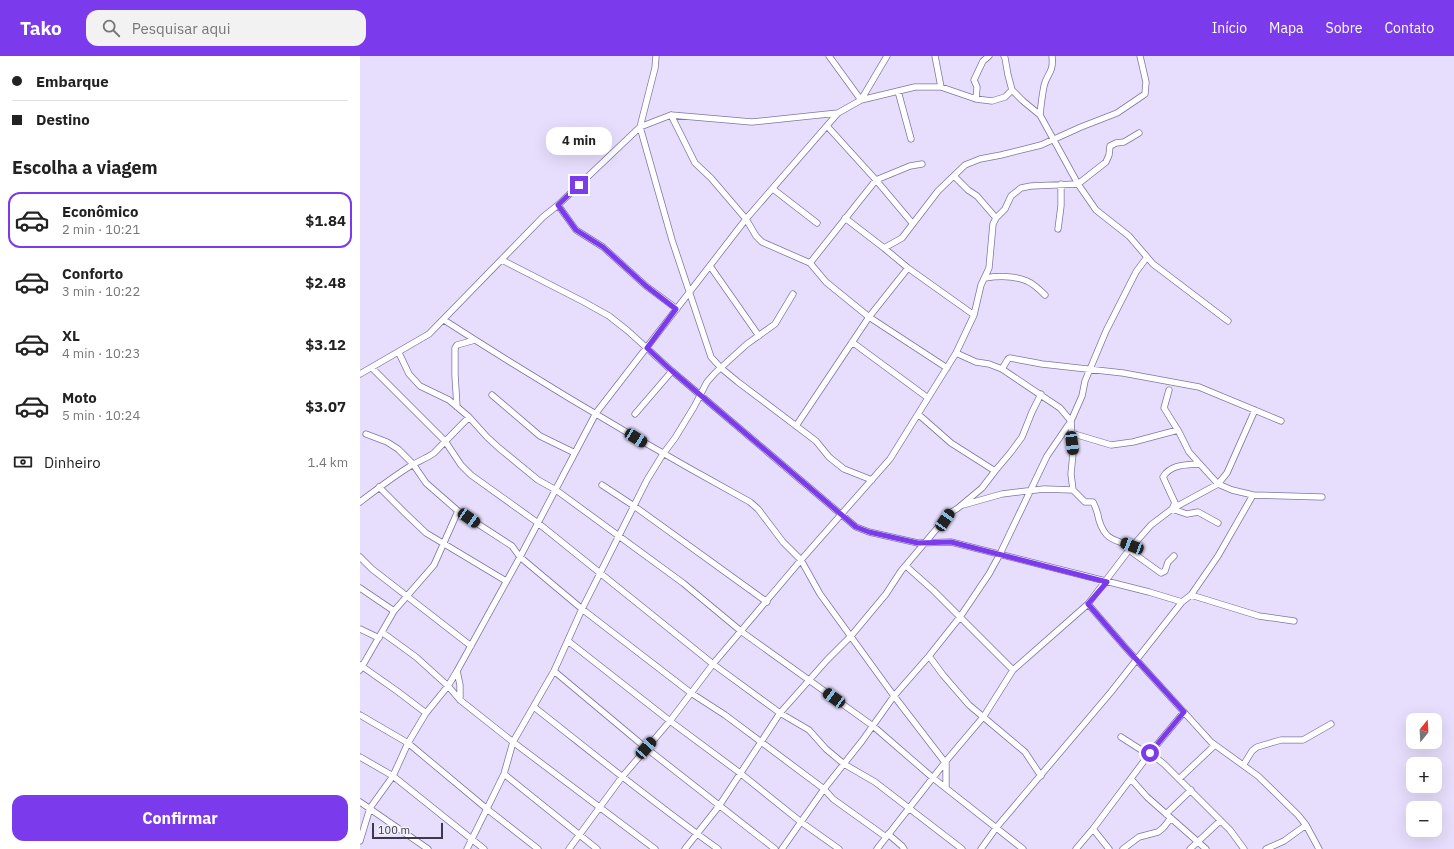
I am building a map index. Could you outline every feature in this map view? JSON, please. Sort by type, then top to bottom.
[{"type":"street","points":[[656,56],[655,68],[640,127],[672,240],[711,357],[721,368],[816,442],[829,457],[844,468],[872,480]]},
{"type":"street","points":[[829,56],[861,100]]},
{"type":"street","points":[[861,100],[887,56]]},
{"type":"street","points":[[935,56],[941,86]]},
{"type":"street","points":[[976,99],[977,87],[974,80],[983,61],[989,56]]},
{"type":"street","points":[[1004,56],[1012,90],[1040,115],[1078,184],[1096,210],[1129,236],[1153,264],[1228,321]]},
{"type":"street","points":[[1040,115],[1041,96],[1044,84],[1051,73],[1053,63],[1052,56]]},
{"type":"street","points":[[884,248],[902,238],[938,191],[965,165],[980,159],[1026,149],[1054,140],[1081,126],[1118,113],[1145,94],[1146,82],[1140,56]]},
{"type":"street","points":[[360,840],[370,808],[393,776],[408,743],[426,713],[448,686],[457,671],[520,557],[596,413],[746,219],[838,113],[861,100],[915,87],[941,86],[976,99],[992,101],[1005,97],[1012,90]]},
{"type":"street","points":[[898,91],[911,138]]},
{"type":"street","points":[[360,374],[399,353],[429,334],[543,217],[558,205],[640,127],[671,115],[752,122],[838,113]]},
{"type":"street","points":[[671,115],[695,163],[746,219],[756,236],[762,242],[810,263],[826,282],[869,317],[947,368]]},
{"type":"street","points":[[827,126],[876,180],[913,224]]},
{"type":"street","points":[[569,849],[622,777],[670,721],[713,664],[890,459],[956,353],[974,314],[980,285],[989,268],[993,224],[996,218],[1005,209],[1011,196],[1021,188],[1031,186],[1078,184],[1106,162],[1109,155],[1110,146],[1124,142],[1140,133]]},
{"type":"street","points":[[810,263],[876,180],[889,176],[900,170],[922,164]]},
{"type":"street","points":[[954,176],[968,190],[977,196],[996,218]]},
{"type":"street","points":[[1058,229],[1062,206],[1061,184]]},
{"type":"street","points":[[773,189],[817,222]]},
{"type":"street","points":[[558,205],[576,230],[603,247],[646,286],[676,309]]},
{"type":"street","points":[[845,218],[908,268],[974,314]]},
{"type":"street","points":[[782,849],[824,789],[894,696],[960,618],[989,574],[1048,456],[1071,421],[1082,396],[1085,381],[1106,331],[1136,272],[1147,257]]},
{"type":"street","points":[[502,260],[609,316],[856,527],[869,532],[918,543],[951,542],[1182,602]]},
{"type":"street","points":[[710,266],[759,336]]},
{"type":"street","points":[[796,426],[869,317],[908,268]]},
{"type":"street","points":[[985,278],[998,276],[1027,281],[1045,295]]},
{"type":"street","points":[[467,849],[504,774],[513,742],[554,672],[582,609],[634,506],[663,454],[675,438],[707,382],[747,344],[776,324],[793,294]]},
{"type":"street","points":[[444,320],[663,454],[750,502],[758,508],[783,542],[802,560],[820,594],[894,696],[944,761],[946,761]]},
{"type":"street","points":[[457,407],[455,348],[457,345],[475,340]]},
{"type":"street","points":[[852,342],[928,398]]},
{"type":"street","points":[[399,353],[409,374],[420,386],[449,400],[469,417],[499,448],[538,480],[556,490],[683,583],[742,632],[872,726],[933,778],[1022,849]]},
{"type":"street","points":[[956,353],[976,362],[989,364],[1002,369],[1060,408],[1071,421],[1073,453],[1071,474],[1073,490],[1085,502],[1093,502],[1096,506],[1102,528],[1106,536],[1130,548],[1161,573],[1165,571],[1168,562],[1174,556]]},
{"type":"street","points":[[1002,369],[1010,358],[1042,364],[1123,373],[1199,387],[1281,421]]},
{"type":"street","points":[[372,368],[445,441],[461,465],[471,475],[538,523],[713,664],[780,713],[809,730],[844,764],[875,782],[962,849]]},
{"type":"street","points":[[635,414],[672,371]]},
{"type":"street","points":[[1169,390],[1164,408],[1178,430],[1189,452],[1218,484],[1232,490],[1253,495],[1322,497]]},
{"type":"street","points":[[685,849],[719,806],[760,741],[780,713],[851,636],[886,594],[925,542],[950,513],[961,506],[982,488],[1011,452],[1022,437],[1041,394]]},
{"type":"street","points":[[492,395],[540,436],[575,453]]},
{"type":"street","points":[[877,849],[908,808],[984,716],[1013,670],[1088,604],[1107,582],[1130,548],[1148,527],[1172,509],[1218,484],[1227,473],[1255,410]]},
{"type":"street","points":[[918,414],[951,443],[995,471]]},
{"type":"street","points":[[360,502],[413,464],[429,457],[469,417]]},
{"type":"street","points":[[1071,433],[1111,445],[1133,442],[1178,430]]},
{"type":"street","points":[[366,434],[388,442],[398,449],[413,464],[426,483],[458,511],[512,546],[520,557],[582,609],[691,693],[725,714],[824,789],[833,799],[887,835],[904,849]]},
{"type":"street","points":[[1172,509],[1175,503],[1163,478],[1166,473],[1180,465],[1199,464]]},
{"type":"street","points":[[602,485],[634,506],[767,602]]},
{"type":"street","points":[[379,487],[426,532],[506,581]]},
{"type":"street","points":[[961,506],[1002,494],[1030,492],[1044,489],[1073,490]]},
{"type":"street","points":[[980,849],[1182,602],[1191,595],[1218,556],[1253,495]]},
{"type":"street","points":[[1172,509],[1187,514],[1198,512],[1218,523]]},
{"type":"street","points":[[426,713],[361,667],[394,611],[434,565],[458,511]]},
{"type":"street","points":[[360,557],[372,569],[471,646]]},
{"type":"street","points":[[906,566],[934,591],[1013,670]]},
{"type":"street","points":[[360,588],[394,611]]},
{"type":"street","points":[[1191,595],[1259,616],[1294,621]]},
{"type":"street","points":[[1088,604],[1136,660],[1215,746],[1244,764],[1298,815],[1306,825],[1319,849]]},
{"type":"street","points":[[360,629],[379,638]]},
{"type":"street","points":[[382,633],[416,657],[448,686],[460,700],[513,742],[655,849]]},
{"type":"street","points":[[568,641],[670,721],[740,773],[801,822],[839,849]]},
{"type":"street","points":[[929,656],[969,705],[984,716],[1025,752],[1041,776]]},
{"type":"street","points":[[457,671],[460,685],[460,700]]},
{"type":"street","points":[[554,672],[646,748],[775,849]]},
{"type":"street","points":[[534,707],[622,777],[718,849]]},
{"type":"street","points":[[1076,849],[1184,712]]},
{"type":"street","points":[[360,715],[408,743],[487,809],[538,849]]},
{"type":"street","points":[[1244,764],[1257,746],[1281,740],[1303,740],[1331,724]]},
{"type":"street","points":[[1121,737],[1164,764],[1230,830],[1244,849]]},
{"type":"street","points":[[1179,779],[1215,746]]},
{"type":"street","points":[[360,757],[393,776],[472,841],[484,849]]},
{"type":"street","points":[[946,761],[946,788]]},
{"type":"street","points":[[504,774],[597,849]]},
{"type":"street","points":[[1131,779],[1147,797],[1206,849]]},
{"type":"street","points":[[1123,849],[1139,837],[1158,832],[1163,828],[1168,816],[1191,790]]},
{"type":"street","points":[[360,802],[428,849]]},
{"type":"street","points":[[1190,849],[1220,821]]},
{"type":"street","points":[[1266,849],[1284,841],[1306,825]]},
{"type":"street","points":[[1093,829],[1109,849]]},
{"type":"route","points":[[579,185],[558,205],[573,227],[603,247],[646,286],[676,309],[647,348],[672,371],[701,394],[856,527],[869,532],[918,543],[951,542],[1107,582],[1088,604],[1184,712],[1150,753]]}]
